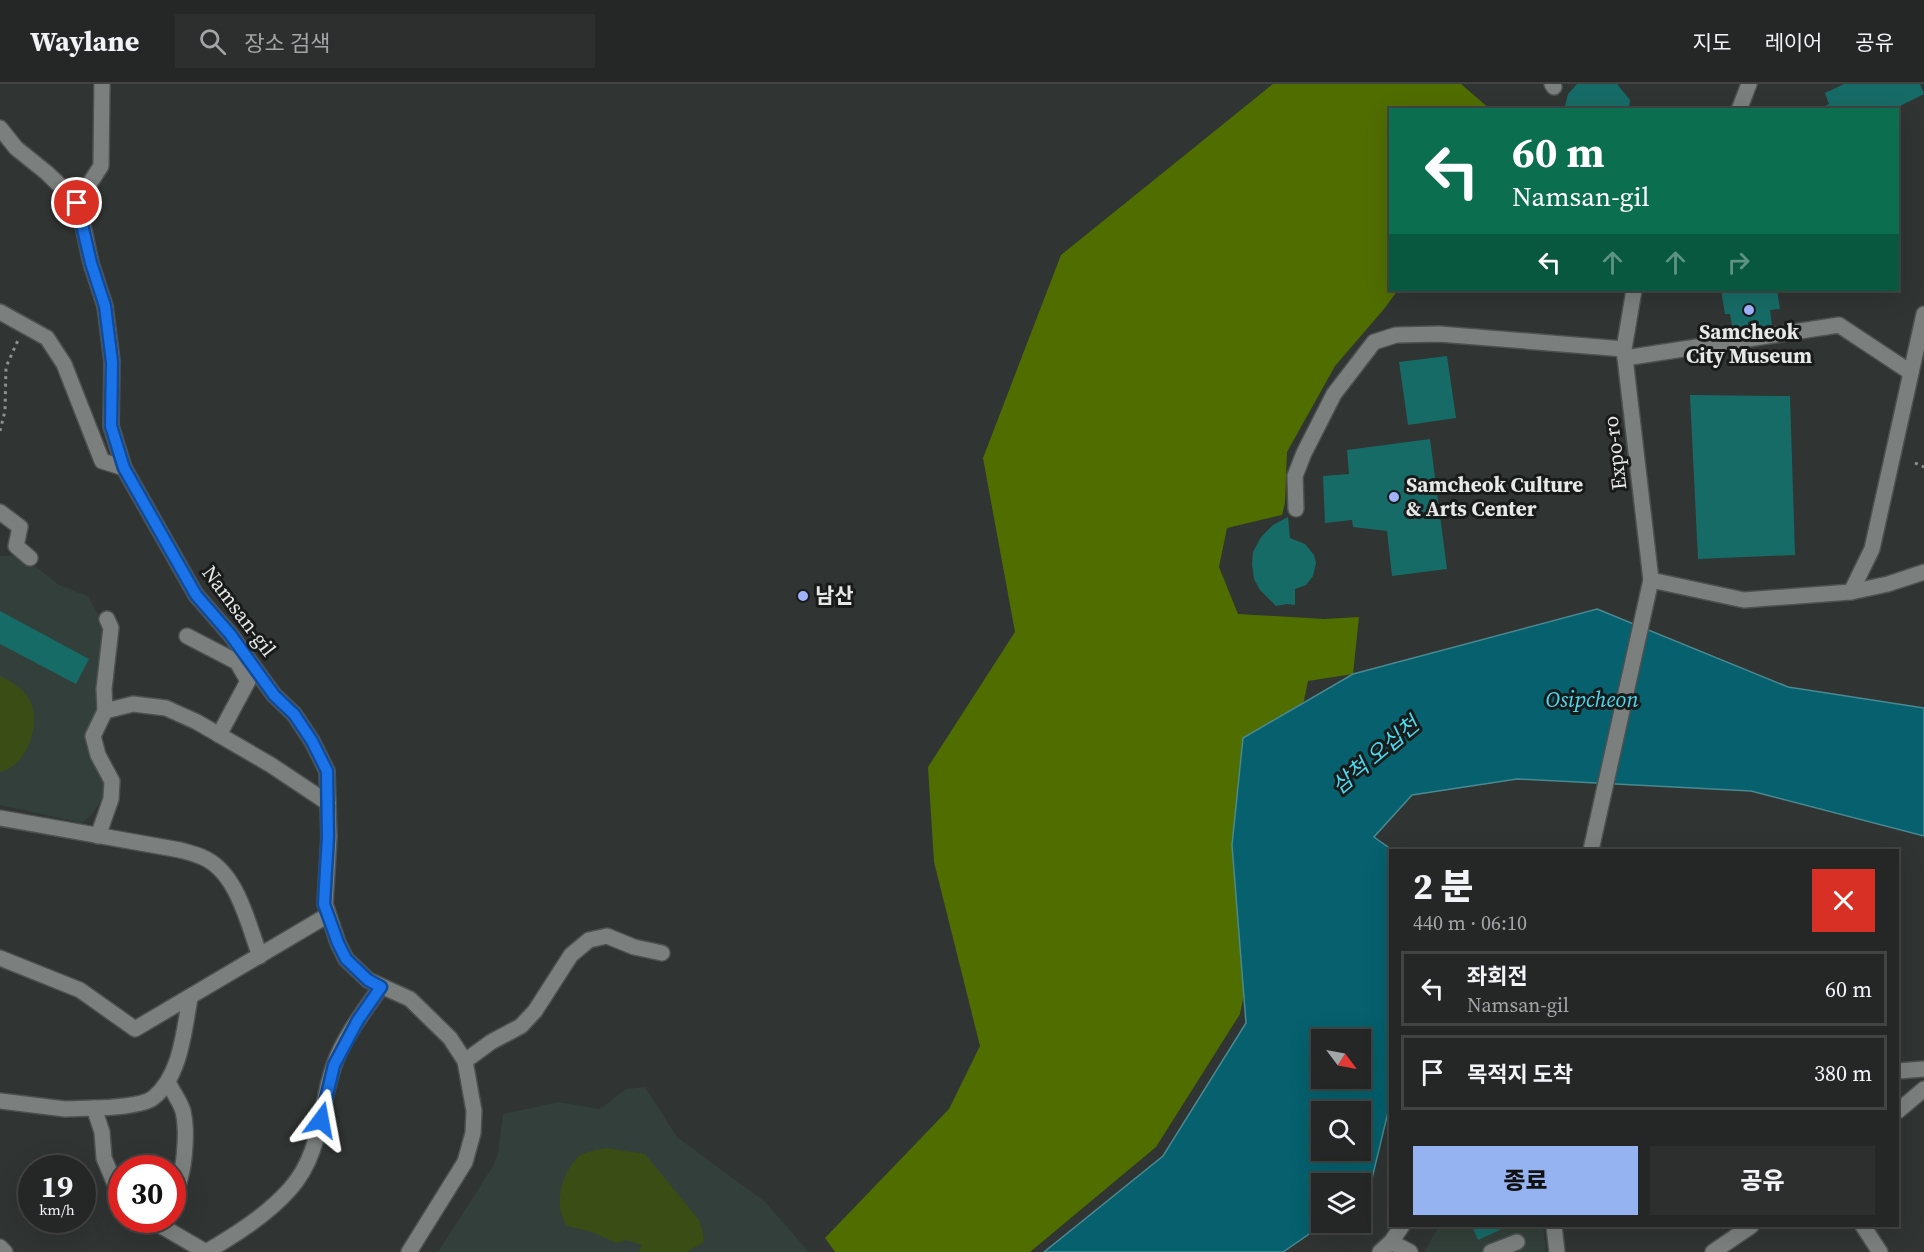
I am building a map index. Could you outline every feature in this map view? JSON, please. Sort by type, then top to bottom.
[{"type":"street","points":[[0,128],[16,148],[48,173],[77,203],[101,166],[102,84]]},
{"type":"street","points":[[1740,108],[1749,84]]},
{"type":"street","name":"Namsan-gil","points":[[77,203],[91,263],[105,306],[112,362],[111,426],[124,468],[196,595],[243,661],[294,714],[312,741],[327,771],[328,837],[324,904],[338,943],[346,959],[368,980],[410,999],[429,1016],[450,1038],[465,1061],[474,1111],[473,1133],[465,1162],[409,1252]]},
{"type":"street","name":"Expo-ro","points":[[1591,849],[1651,580],[1625,353],[1634,291]]},
{"type":"street","points":[[0,312],[47,338],[64,364],[102,461],[124,468]]},
{"type":"street","points":[[1851,592],[1872,549],[1924,314]]},
{"type":"street","points":[[1296,509],[1295,476],[1334,394],[1374,342],[1396,335],[1438,334],[1625,353],[1839,325],[1910,372]]},
{"type":"street","points":[[0,512],[20,527],[16,546],[30,558]]},
{"type":"street","points":[[1651,580],[1744,600],[1851,592],[1888,584],[1924,572]]},
{"type":"street","points":[[98,836],[111,799],[112,781],[98,755],[93,736],[105,711],[104,689],[111,628],[107,619]]},
{"type":"street","points":[[187,636],[243,661],[248,681],[219,735]]},
{"type":"street","points":[[105,711],[133,704],[166,708],[271,765],[328,803]]},
{"type":"street","points":[[0,818],[180,850],[204,857],[223,871],[238,894],[260,956]]},
{"type":"street","points":[[0,958],[80,990],[135,1029],[328,915]]},
{"type":"street","points":[[465,1061],[491,1042],[521,1026],[535,1011],[571,955],[589,940],[607,936],[634,947],[662,953]]},
{"type":"street","points":[[174,1233],[206,1252],[253,1221],[291,1189],[316,1143],[334,1065],[358,1020],[381,987]]},
{"type":"street","points":[[0,1101],[65,1109],[117,1107],[152,1099],[168,1082],[175,1066],[190,998]]},
{"type":"street","points":[[1899,1071],[1924,1070]]},
{"type":"street","points":[[168,1082],[183,1110],[186,1155]]},
{"type":"street","points":[[1899,1110],[1924,1089]]},
{"type":"street","points":[[94,1108],[102,1132],[104,1158],[108,1168]]},
{"type":"street","points":[[1401,1227],[1386,1247],[1410,1252]]},
{"type":"street","points":[[1554,1227],[1557,1252]]},
{"type":"street","points":[[1713,1252],[1750,1227]]},
{"type":"street","points":[[1864,1227],[1880,1252]]},
{"type":"street","points":[[1491,1252],[1517,1242]]},
{"type":"street","points":[[0,1247],[5,1252]]},
{"type":"path","points":[[0,431],[4,411],[6,367],[24,325]]},
{"type":"path","points":[[1915,463],[1924,467]]},
{"type":"shaded area","points":[[21,555],[59,585],[88,596],[107,631],[102,703],[87,739],[107,784],[105,795],[92,814],[82,823],[0,805],[0,556]]},
{"type":"shaded area","points":[[645,1087],[677,1137],[765,1202],[809,1252],[438,1252],[493,1166],[498,1154],[503,1114],[558,1102],[600,1109],[626,1089]]},
{"type":"shaded area","points":[[1438,1227],[1543,1227],[1546,1252],[1424,1252]]},
{"type":"green space","points":[[1273,84],[1461,84],[1489,108],[1389,108],[1389,291],[1397,291],[1335,366],[1287,452],[1285,503],[1282,515],[1227,528],[1219,567],[1238,614],[1324,619],[1359,617],[1353,674],[1308,681],[1240,1014],[1156,1147],[1030,1252],[835,1252],[825,1238],[949,1109],[980,1046],[934,862],[928,767],[1015,632],[983,458],[1061,255]]},
{"type":"green space","points":[[0,676],[14,683],[25,694],[34,712],[34,722],[24,754],[9,769],[0,772]]},
{"type":"green space","points":[[606,1148],[645,1154],[699,1220],[704,1242],[687,1252],[638,1252],[642,1245],[626,1240],[616,1243],[592,1232],[567,1226],[560,1209],[560,1200],[568,1171],[582,1154]]},
{"type":"water","name":"Osipcheon","points":[[1597,609],[1788,687],[1924,708],[1924,836],[1751,791],[1517,779],[1412,795],[1374,837],[1391,849],[1389,1108],[1371,1183],[1371,1173],[1311,1173],[1311,1233],[1283,1252],[1044,1252],[1163,1156],[1246,1023],[1232,845],[1243,738],[1353,674]]},
{"type":"building","points":[[1577,84],[1617,84],[1630,100],[1629,108],[1564,108],[1568,94]]},
{"type":"building","points":[[1844,84],[1920,84],[1924,94],[1896,108],[1821,108],[1829,104],[1825,93]]},
{"type":"building","name":"Samcheok City Museum","points":[[1721,291],[1777,291],[1780,309],[1770,310],[1772,325],[1733,331],[1730,314],[1725,314]]},
{"type":"building","points":[[1447,356],[1456,418],[1408,425],[1399,362]]},
{"type":"building","points":[[1690,395],[1790,396],[1795,555],[1698,559]]},
{"type":"building","name":"Samcheok Culture & Arts Center","points":[[1430,439],[1447,569],[1392,576],[1387,531],[1353,527],[1352,520],[1325,523],[1323,476],[1349,474],[1347,450]]},
{"type":"building","points":[[1288,517],[1290,538],[1305,544],[1314,555],[1316,563],[1313,576],[1306,585],[1295,589],[1295,605],[1276,606],[1260,590],[1254,579],[1253,552],[1261,537],[1273,525]]},
{"type":"building","points":[[0,611],[89,659],[76,684],[0,644]]},
{"type":"building","points":[[1472,1227],[1498,1227],[1500,1230],[1478,1240]]},
{"type":"place","name":"Samcheok City Museum","points":[[1749,310]]},
{"type":"place","name":"Samcheok Culture & Arts Center","points":[[1394,497]]},
{"type":"place","name":"남산","points":[[803,596]]},
{"type":"route","points":[[77,203],[91,263],[105,306],[112,362],[111,426],[124,468],[196,595],[230,634],[274,695],[294,714],[312,741],[327,771],[328,837],[324,904],[346,959],[368,980],[381,987],[358,1020],[334,1065],[321,1120]]},
{"type":"water label","name":"삼척 오십천","points":[[1375,755]]}]
